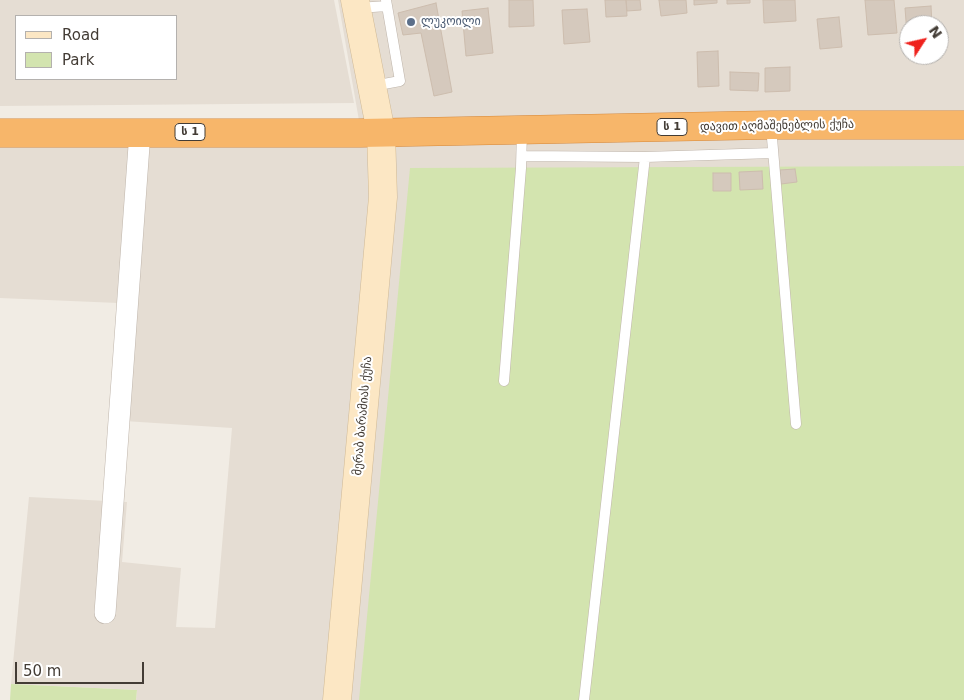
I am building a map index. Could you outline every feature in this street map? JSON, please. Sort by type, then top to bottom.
[{"type":"highway","name":"დავით აღმაშენებლის ქუჩა","points":[[381,132],[771,125],[964,125]]},
{"type":"highway","name":"ს 1","points":[[0,133],[381,132]]},
{"type":"main road","name":"მერაბ ბარამიას ქუჩა","points":[[337,700],[383,197],[381,132],[356,4]]},
{"type":"street","points":[[105,613],[140,132]]},
{"type":"lane","points":[[356,4],[387,3],[400,80],[372,86]]},
{"type":"lane","points":[[771,125],[796,424]]},
{"type":"lane","points":[[504,381],[522,156],[522,130]]},
{"type":"lane","points":[[522,156],[645,157],[773,153]]},
{"type":"lane","points":[[584,700],[645,157]]},
{"type":"shaded area","points":[[0,0],[334,0],[354,103],[0,106]]},
{"type":"shaded area","points":[[338,0],[964,0],[964,700],[136,700],[137,690],[11,684],[29,497],[127,502],[122,562],[181,568],[176,627],[215,628],[232,428],[109,420],[118,303],[0,298],[0,133],[361,132]]},
{"type":"green space","points":[[964,166],[964,700],[359,700],[410,168]]},
{"type":"green space","points":[[11,684],[137,690],[136,700],[10,700]]},
{"type":"building","points":[[509,0],[533,0],[534,26],[509,27]]},
{"type":"building","points":[[605,0],[626,0],[627,16],[606,17]]},
{"type":"building","points":[[626,0],[640,0],[641,10],[627,11]]},
{"type":"building","points":[[659,0],[686,0],[687,13],[661,16]]},
{"type":"building","points":[[694,0],[717,0],[717,3],[694,5]]},
{"type":"building","points":[[727,0],[750,0],[750,3],[727,4]]},
{"type":"building","points":[[763,0],[795,0],[796,21],[764,23]]},
{"type":"building","points":[[865,0],[894,0],[897,33],[868,35]]},
{"type":"building","points":[[436,3],[452,92],[434,96],[421,33],[403,35],[398,13]]},
{"type":"building","points":[[931,6],[931,15],[906,15],[905,8]]},
{"type":"building","points":[[488,8],[493,53],[466,56],[462,11]]},
{"type":"building","points":[[587,9],[590,42],[564,44],[562,10]]},
{"type":"building","points":[[839,17],[842,47],[820,49],[817,19]]},
{"type":"building","points":[[718,51],[719,86],[698,87],[697,52]]},
{"type":"building","points":[[790,67],[790,91],[765,92],[765,68]]},
{"type":"building","points":[[730,72],[759,73],[758,91],[730,90]]},
{"type":"building","points":[[795,169],[797,182],[781,184],[780,170]]},
{"type":"building","points":[[762,171],[763,189],[740,190],[739,172]]},
{"type":"building","points":[[713,173],[731,173],[731,191],[713,191]]},
{"type":"place","name":"ლუკოილი","points":[[411,22]]}]
